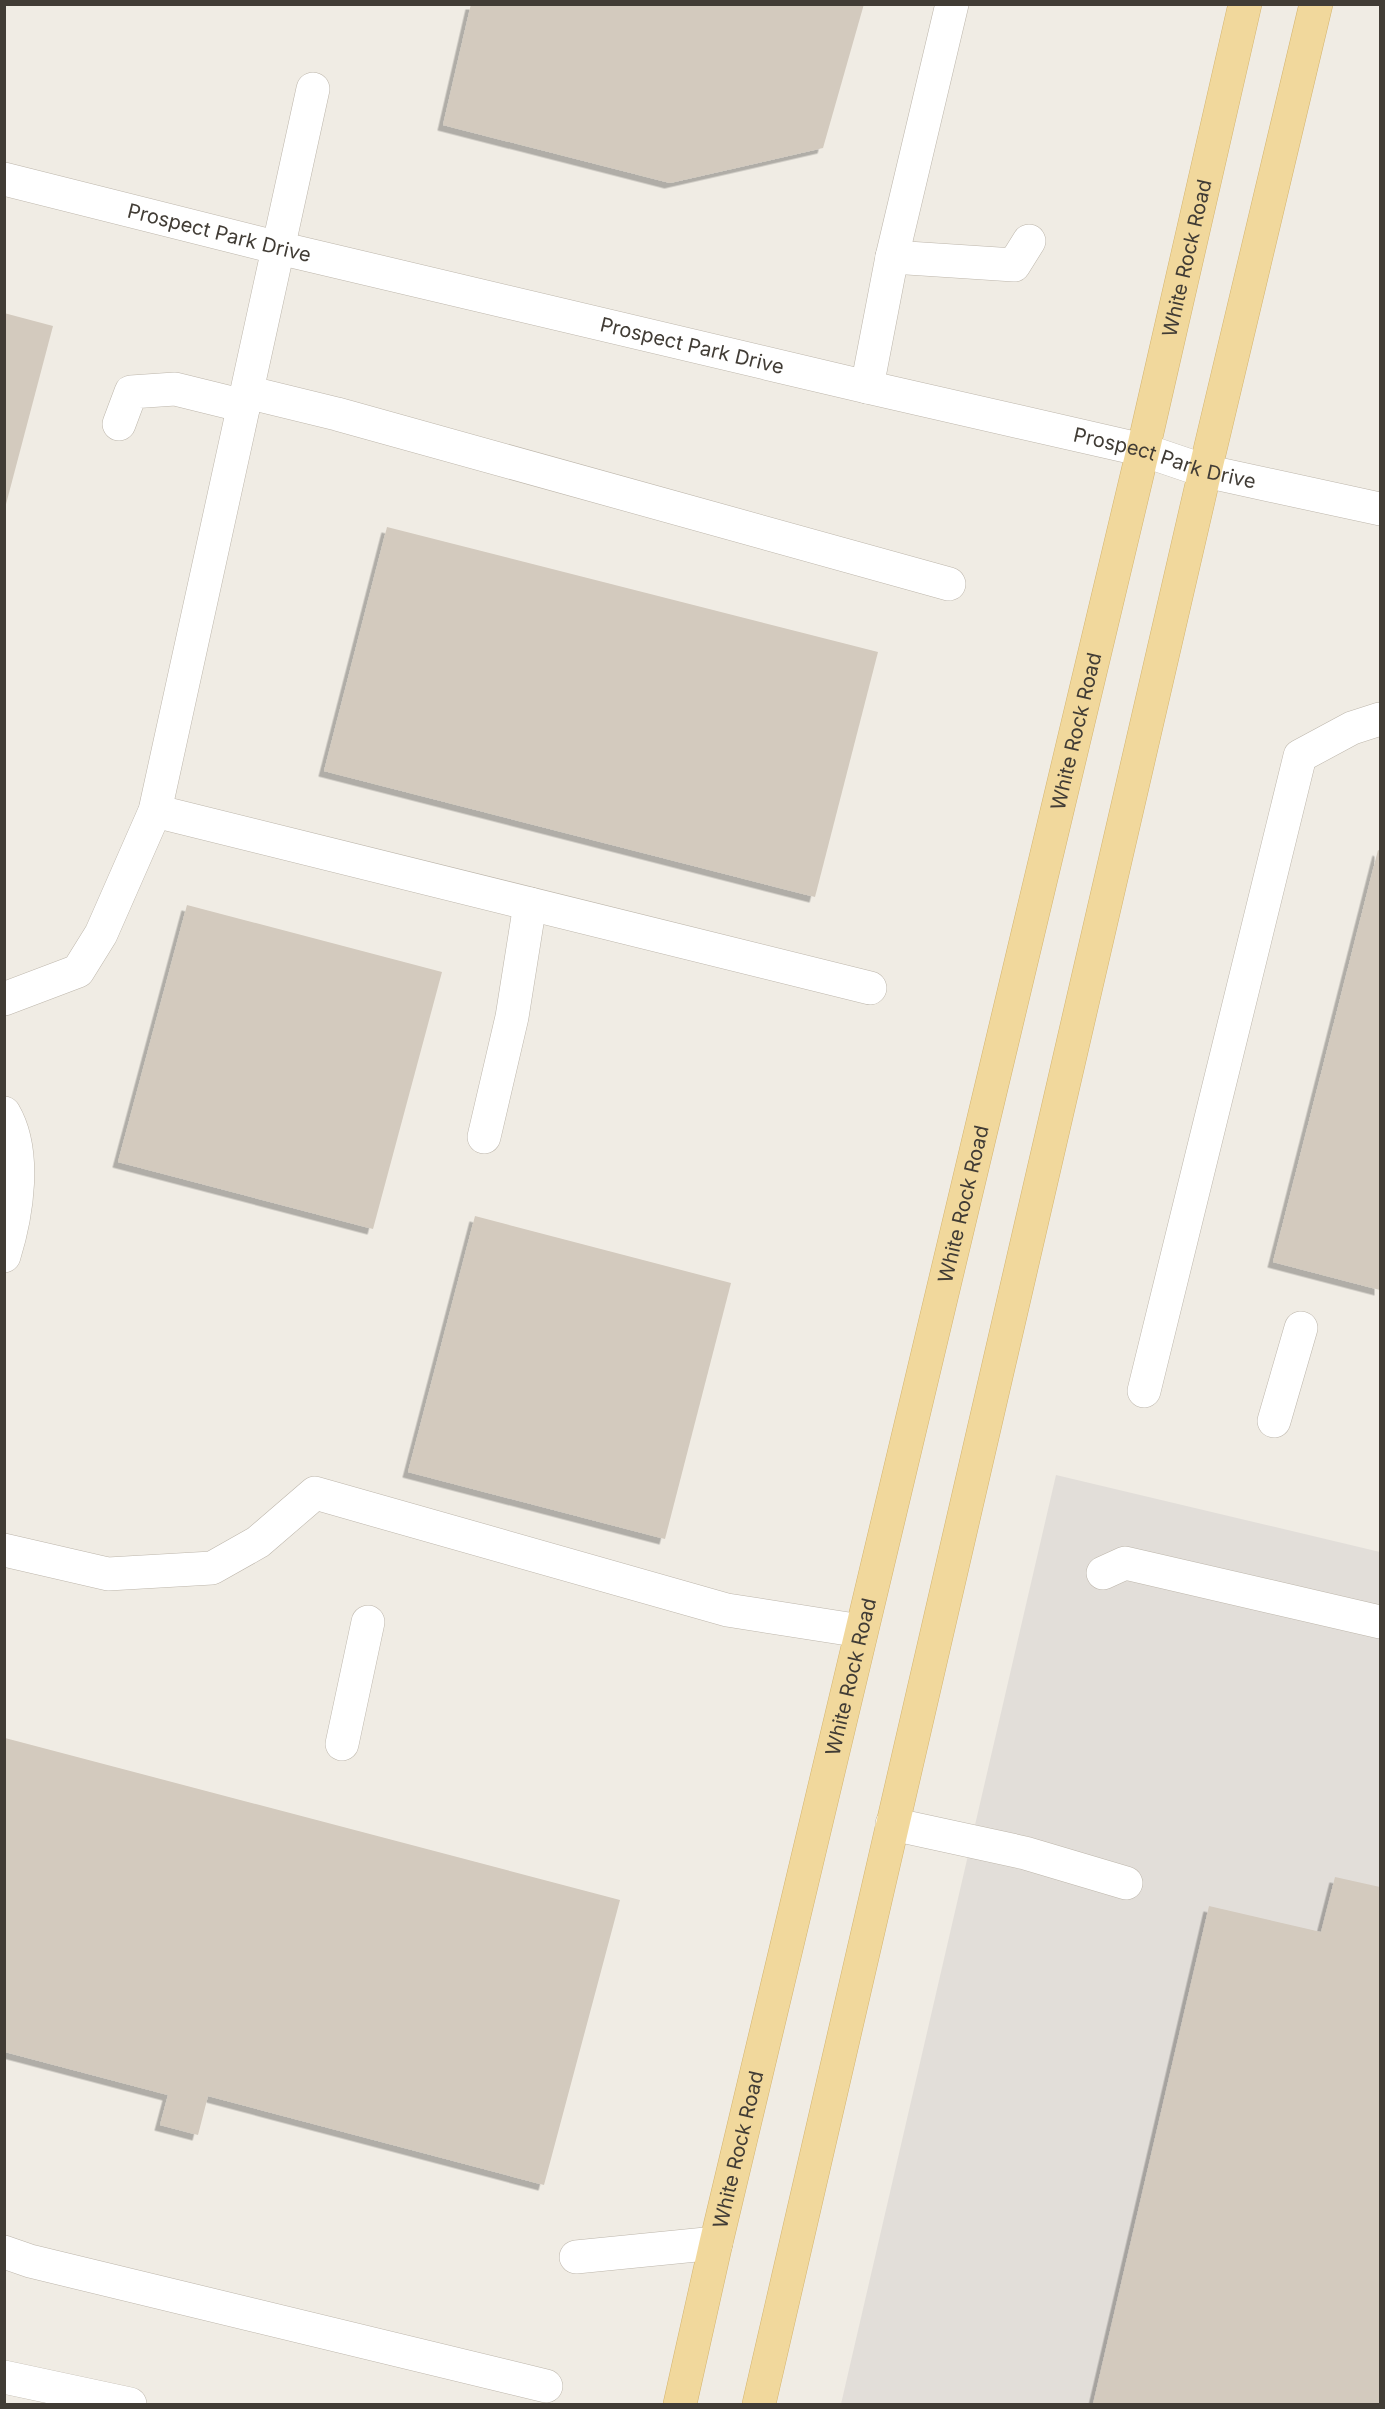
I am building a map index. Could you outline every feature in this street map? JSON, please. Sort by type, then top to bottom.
[{"type":"main road","name":"White Rock Road","points":[[680,2404],[861,1631],[1143,450],[1245,4]]},
{"type":"main road","points":[[759,2404],[1205,471],[1316,4]]},
{"type":"street","points":[[867,387],[892,257],[952,4]]},
{"type":"street","points":[[4,999],[78,971],[101,934],[155,811],[313,89]]},
{"type":"street","name":"Prospect Park Drive","points":[[4,179],[279,248],[1143,450],[1205,471],[1380,509]]},
{"type":"street","points":[[892,257],[1014,265],[1029,241]]},
{"type":"street","points":[[119,424],[131,392],[175,389],[337,414],[949,584]]},
{"type":"street","points":[[1144,1390],[1300,756],[1352,728],[1380,719]]},
{"type":"street","points":[[155,811],[870,988]]},
{"type":"street","points":[[484,1137],[512,1017],[530,904]]},
{"type":"street","points":[[4,1113],[11,1125],[18,1168],[15,1221],[4,1256]]},
{"type":"street","points":[[1274,1421],[1301,1328]]},
{"type":"street","points":[[4,1550],[108,1574],[212,1568],[258,1542],[315,1493],[727,1610],[861,1631]]},
{"type":"street","points":[[1103,1573],[1125,1563],[1380,1622]]},
{"type":"street","points":[[342,1744],[368,1622]]},
{"type":"street","points":[[892,1824],[1025,1853],[1126,1883]]},
{"type":"street","points":[[576,2257],[716,2243]]},
{"type":"street","points":[[4,2252],[30,2261],[546,2386]]},
{"type":"street","points":[[4,2377],[130,2404]]},
{"type":"shaded area","points":[[1056,1475],[1380,1552],[1380,2404],[841,2404]]},
{"type":"building","points":[[471,4],[864,4],[823,148],[670,183],[443,125]]},
{"type":"building","points":[[4,313],[53,326],[5,508],[4,508]]},
{"type":"building","points":[[387,527],[878,652],[815,897],[324,771]]},
{"type":"building","points":[[1378,850],[1380,851],[1380,1290],[1273,1262]]},
{"type":"building","points":[[187,905],[442,972],[373,1229],[118,1162]]},
{"type":"building","points":[[475,1216],[731,1283],[665,1539],[408,1472]]},
{"type":"building","points":[[5,1738],[620,1900],[544,2185],[208,2096],[198,2135],[160,2125],[168,2095],[5,2052]]},
{"type":"building","points":[[1335,1877],[1380,1887],[1380,2404],[1093,2404],[1209,1906],[1321,1932]]}]
